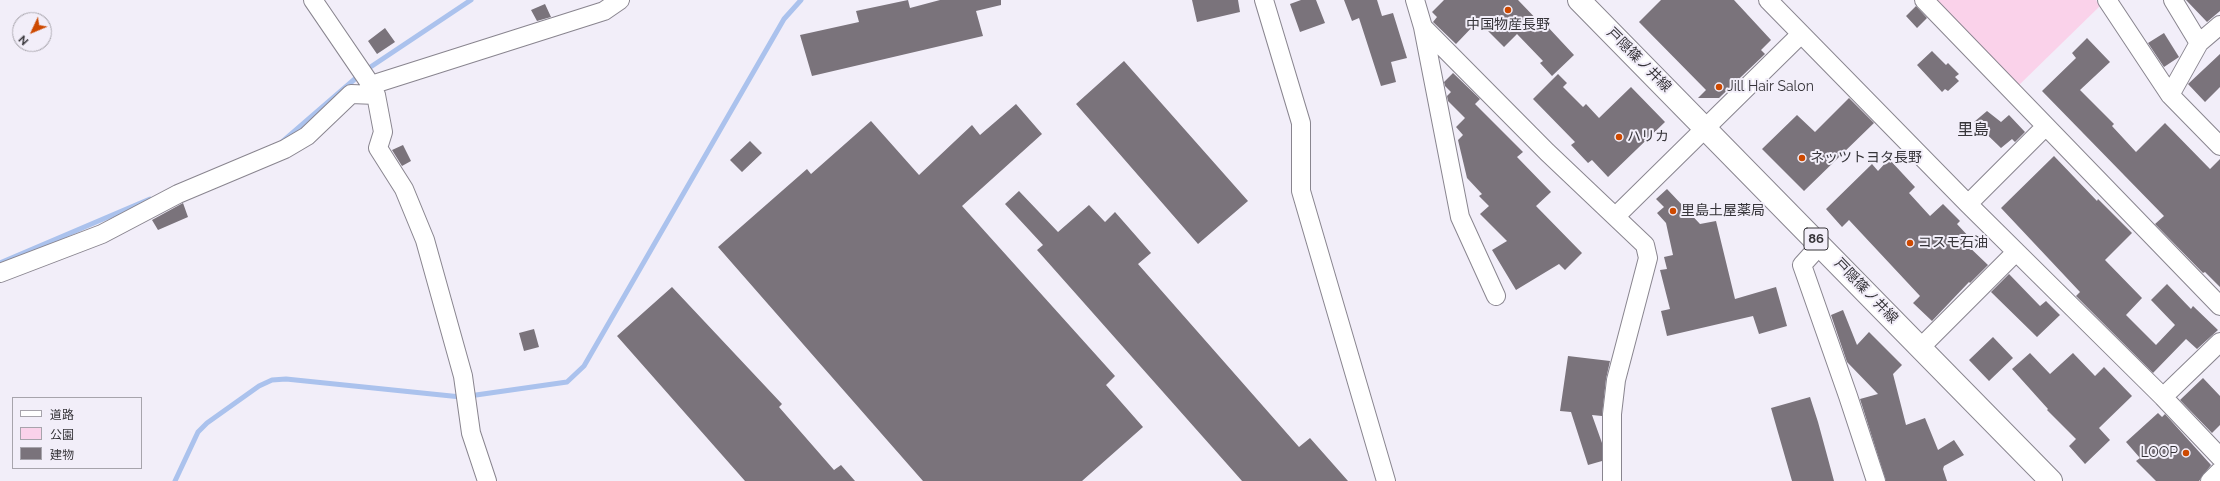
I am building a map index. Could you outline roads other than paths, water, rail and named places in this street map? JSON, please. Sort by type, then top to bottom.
[{"type":"main road","name":"戸隠篠ノ井線","points":[[1579,0],[1821,244],[2051,481]]},
{"type":"street","points":[[313,0],[373,90],[383,132],[378,148],[404,189],[425,240],[463,376],[471,433],[487,481]]},
{"type":"street","points":[[0,273],[102,234],[178,194],[285,149],[308,136],[351,94],[373,90],[604,11],[620,0]]},
{"type":"street","points":[[1264,0],[1301,123],[1302,191],[1386,481]]},
{"type":"street","points":[[1415,0],[1423,27],[1460,217],[1496,296]]},
{"type":"street","points":[[1768,0],[1968,204],[2163,397],[2220,457]]},
{"type":"street","points":[[1924,0],[2220,306]]},
{"type":"street","points":[[2107,0],[2170,95],[2220,146]]},
{"type":"street","points":[[2173,0],[2200,43]]},
{"type":"street","points":[[2170,95],[2200,43],[2220,24]]},
{"type":"street","points":[[1423,27],[1547,152],[1645,245],[1648,258],[1616,380],[1612,414],[1612,481]]},
{"type":"street","points":[[1616,216],[1800,34]]},
{"type":"street","points":[[1968,204],[2046,126]]},
{"type":"street","points":[[1821,244],[1802,265],[1876,481]]},
{"type":"street","points":[[1921,347],[2016,252]]},
{"type":"street","points":[[2163,397],[2220,342]]},
{"type":"street","points":[[2210,481],[2220,471]]},
{"type":"waterway","points":[[366,70],[471,0]]},
{"type":"waterway","points":[[469,396],[567,382],[584,366],[784,19],[801,0]]},
{"type":"waterway","points":[[282,142],[356,78]]},
{"type":"waterway","points":[[0,263],[150,199]]},
{"type":"waterway","points":[[175,481],[198,432],[207,423],[259,386],[272,380],[286,379],[461,397]]},
{"type":"place","name":"中国物産長野","points":[[1508,10]]},
{"type":"place","name":"Jill Hair Salon","points":[[1719,87]]},
{"type":"place","name":"ハリカ","points":[[1619,137]]},
{"type":"place","name":"ネッツトヨタ長野","points":[[1802,158]]},
{"type":"place","name":"里島土屋薬局","points":[[1673,211]]},
{"type":"place","name":"コスモ石油","points":[[1910,243]]},
{"type":"place","name":"LOOP","points":[[2186,453]]},
{"type":"district","name":"里島","points":[[1973,130]]}]
